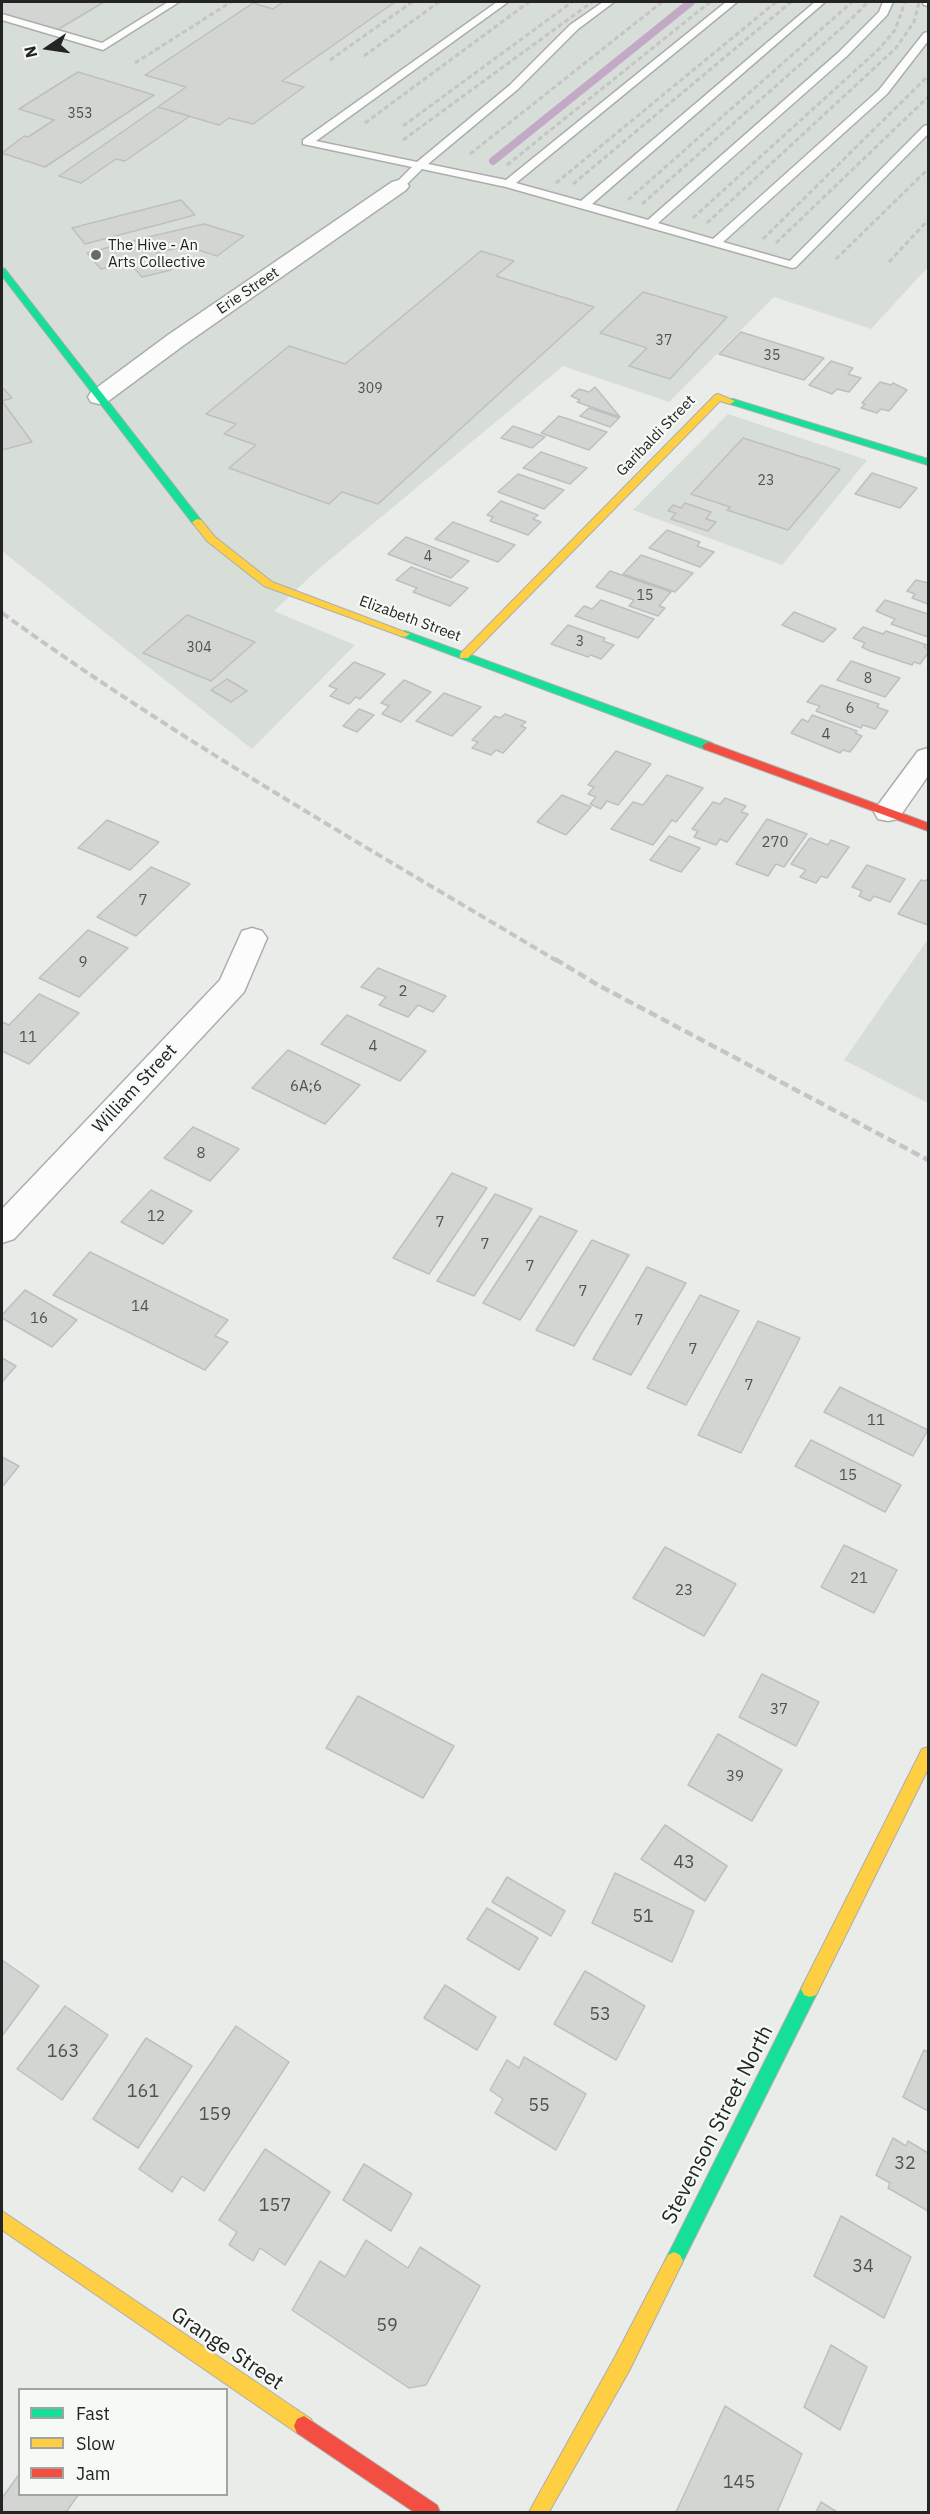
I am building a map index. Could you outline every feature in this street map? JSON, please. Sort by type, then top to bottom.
[{"type":"main road","name":"Elizabeth Street","points":[[2,271],[210,539],[268,584],[928,827]]},
{"type":"main road","name":"Garibaldi Street","points":[[464,656],[718,397],[928,462]]},
{"type":"main road","name":"Stevenson Street North","points":[[539,2512],[622,2364],[928,1756]]},
{"type":"main road","name":"Grange Street","points":[[2,2220],[430,2512]]},
{"type":"street","name":"Erie Street","points":[[99,397],[176,340],[399,186]]},
{"type":"street","points":[[888,812],[928,757]]},
{"type":"street","name":"William Street","points":[[2,1230],[233,985],[252,938]]},
{"type":"lane","points":[[2,16],[103,47],[174,2]]},
{"type":"lane","points":[[503,2],[307,141],[508,184],[792,265],[928,128]]},
{"type":"lane","points":[[399,186],[419,166],[514,87],[574,27],[609,2]]},
{"type":"lane","points":[[508,184],[732,2]]},
{"type":"lane","points":[[584,205],[820,2]]},
{"type":"lane","points":[[650,224],[843,54],[883,13],[888,2]]},
{"type":"lane","points":[[715,243],[883,92],[928,35]]},
{"type":"shaded area","points":[[2,2],[928,2],[928,267],[871,329],[774,297],[669,402],[563,366],[315,572],[274,611],[355,645],[252,749],[2,551]]},
{"type":"shaded area","points":[[728,414],[867,460],[782,565],[633,510]]},
{"type":"shaded area","points":[[928,939],[928,1103],[844,1060]]},
{"type":"building","points":[[2,2],[104,2],[57,30],[2,14]]},
{"type":"building","points":[[283,2],[395,2],[282,81],[304,87],[253,124],[229,118],[219,125],[158,107],[186,87],[145,75],[253,3],[273,9]]},
{"type":"building","points":[[78,72],[154,95],[45,167],[2,153],[24,136],[28,137],[54,120],[19,109]]},
{"type":"building","points":[[158,107],[190,116],[125,161],[116,159],[81,183],[59,176]]},
{"type":"building","points":[[181,200],[195,215],[85,244],[72,228]]},
{"type":"building","points":[[204,224],[244,236],[217,256],[186,246],[157,253],[144,238]]},
{"type":"building","points":[[144,238],[171,270],[142,277],[129,262],[101,269],[87,253]]},
{"type":"building","points":[[481,251],[514,261],[496,276],[594,307],[378,504],[342,492],[329,504],[229,468],[256,445],[224,434],[236,424],[206,414],[289,346],[345,364]]},
{"type":"building","points":[[643,292],[727,317],[670,379],[629,366],[647,348],[600,333]]},
{"type":"building","points":[[741,332],[824,358],[804,380],[719,354]]},
{"type":"building","points":[[831,361],[853,368],[848,374],[861,378],[849,392],[837,389],[832,394],[809,385]]},
{"type":"building","points":[[880,382],[891,385],[893,383],[907,390],[889,411],[881,409],[877,413],[861,408],[865,404],[862,403]]},
{"type":"building","points":[[595,387],[620,417],[577,402],[580,400],[571,396],[579,389],[589,392]]},
{"type":"building","points":[[2,389],[4,389],[12,398],[2,401]]},
{"type":"building","points":[[2,401],[32,442],[2,450]]},
{"type":"building","points":[[589,408],[619,418],[610,427],[580,416]]},
{"type":"building","points":[[559,416],[607,432],[589,450],[541,433]]},
{"type":"building","points":[[513,426],[545,437],[532,448],[501,438]]},
{"type":"building","points":[[743,438],[840,469],[788,530],[727,510],[730,507],[691,494]]},
{"type":"building","points":[[541,452],[587,468],[570,484],[523,468]]},
{"type":"building","points":[[872,473],[917,488],[900,508],[855,494]]},
{"type":"building","points":[[518,474],[564,490],[544,509],[498,492]]},
{"type":"building","points":[[501,501],[538,515],[533,519],[541,522],[528,535],[490,521],[493,517],[487,515]]},
{"type":"building","points":[[685,503],[711,512],[706,519],[716,522],[708,531],[671,519],[676,513],[668,511],[673,505],[681,508]]},
{"type":"building","points":[[453,522],[515,545],[498,562],[435,539]]},
{"type":"building","points":[[667,530],[700,542],[697,546],[714,552],[700,567],[649,548]]},
{"type":"building","points":[[406,537],[469,561],[451,578],[388,554]]},
{"type":"building","points":[[641,555],[693,573],[675,592],[623,574]]},
{"type":"building","points":[[411,567],[468,588],[450,606],[413,592],[417,588],[396,580]]},
{"type":"building","points":[[610,571],[671,592],[659,606],[665,608],[658,616],[629,606],[634,600],[596,587]]},
{"type":"building","points":[[916,580],[928,583],[928,604],[912,598],[915,594],[907,591]]},
{"type":"building","points":[[601,600],[654,619],[638,638],[575,616],[584,606],[592,609]]},
{"type":"building","points":[[885,600],[928,614],[928,637],[891,624],[895,619],[876,611]]},
{"type":"building","points":[[794,612],[836,629],[823,642],[782,625]]},
{"type":"building","points":[[187,615],[255,642],[211,681],[143,653]]},
{"type":"building","points":[[568,625],[605,638],[603,641],[614,645],[601,659],[591,655],[588,657],[551,644]]},
{"type":"building","points":[[863,627],[883,634],[886,631],[927,645],[924,647],[928,649],[928,653],[920,664],[914,662],[912,665],[870,651],[862,647],[865,643],[853,638]]},
{"type":"building","points":[[851,661],[900,678],[885,697],[837,680]]},
{"type":"building","points":[[354,662],[385,674],[360,699],[356,697],[349,704],[330,696],[337,689],[329,686]]},
{"type":"building","points":[[227,679],[247,691],[231,702],[211,690]]},
{"type":"building","points":[[404,680],[431,692],[401,722],[382,714],[389,706],[381,703]]},
{"type":"building","points":[[821,685],[879,704],[877,707],[888,711],[875,729],[863,725],[861,728],[816,711],[820,706],[807,702]]},
{"type":"building","points":[[444,693],[481,707],[452,736],[416,721]]},
{"type":"building","points":[[359,709],[374,715],[357,732],[343,726]]},
{"type":"building","points":[[505,714],[526,722],[521,726],[526,728],[503,753],[496,750],[491,755],[472,748],[478,742],[472,740],[495,716],[500,718]]},
{"type":"building","points":[[812,715],[857,731],[855,733],[862,736],[850,752],[843,750],[840,753],[791,733],[802,719],[808,722]]},
{"type":"building","points":[[616,751],[651,764],[618,805],[607,801],[601,809],[590,804],[596,797],[588,794],[594,787],[588,785]]},
{"type":"building","points":[[667,775],[703,788],[676,822],[672,820],[653,845],[611,829],[633,802],[643,805]]},
{"type":"building","points":[[562,795],[591,807],[566,835],[537,822]]},
{"type":"building","points":[[725,798],[746,806],[741,812],[748,814],[727,842],[720,839],[716,845],[694,837],[698,831],[692,829],[713,802],[720,804]]},
{"type":"building","points":[[767,819],[807,834],[784,867],[776,864],[768,876],[736,864]]},
{"type":"building","points":[[107,820],[159,842],[130,870],[78,848]]},
{"type":"building","points":[[669,836],[700,848],[681,872],[650,860]]},
{"type":"building","points":[[810,838],[828,845],[831,840],[849,847],[827,878],[821,876],[816,883],[800,877],[806,870],[791,864]]},
{"type":"building","points":[[867,865],[905,879],[890,902],[874,896],[870,901],[859,896],[862,891],[852,887]]},
{"type":"building","points":[[151,867],[190,884],[136,936],[97,917]]},
{"type":"building","points":[[928,878],[928,925],[898,914],[921,880],[926,881]]},
{"type":"building","points":[[88,930],[128,948],[79,997],[39,978]]},
{"type":"building","points":[[378,968],[446,996],[433,1012],[418,1005],[408,1017],[379,1005],[386,997],[361,987]]},
{"type":"building","points":[[39,994],[79,1013],[29,1064],[2,1051],[2,1022],[9,1025]]},
{"type":"building","points":[[347,1015],[426,1051],[400,1081],[321,1044]]},
{"type":"building","points":[[288,1050],[360,1085],[325,1124],[252,1088]]},
{"type":"building","points":[[193,1127],[239,1149],[210,1181],[164,1158]]},
{"type":"building","points":[[452,1173],[487,1188],[429,1274],[393,1258]]},
{"type":"building","points":[[151,1190],[192,1211],[163,1244],[121,1222]]},
{"type":"building","points":[[495,1194],[532,1209],[474,1296],[437,1281]]},
{"type":"building","points":[[540,1216],[577,1231],[520,1320],[483,1303]]},
{"type":"building","points":[[592,1240],[629,1255],[574,1346],[536,1330]]},
{"type":"building","points":[[90,1252],[228,1320],[215,1336],[228,1342],[205,1370],[53,1295]]},
{"type":"building","points":[[647,1267],[686,1283],[631,1375],[593,1359]]},
{"type":"building","points":[[25,1290],[77,1320],[52,1347],[2,1318],[2,1315]]},
{"type":"building","points":[[700,1295],[739,1311],[686,1405],[647,1388]]},
{"type":"building","points":[[758,1321],[800,1338],[741,1453],[698,1435]]},
{"type":"building","points":[[2,1358],[16,1366],[2,1382]]},
{"type":"building","points":[[840,1387],[928,1430],[913,1456],[824,1412]]},
{"type":"building","points":[[811,1440],[901,1485],[885,1512],[795,1466]]},
{"type":"building","points":[[2,1457],[19,1466],[2,1487]]},
{"type":"building","points":[[844,1545],[897,1570],[874,1613],[821,1587]]},
{"type":"building","points":[[665,1547],[736,1584],[704,1636],[633,1598]]},
{"type":"building","points":[[762,1674],[819,1702],[796,1746],[739,1717]]},
{"type":"building","points":[[358,1696],[454,1746],[423,1798],[326,1748]]},
{"type":"building","points":[[718,1734],[782,1770],[752,1821],[688,1785]]},
{"type":"building","points":[[665,1825],[727,1866],[705,1901],[641,1859]]},
{"type":"building","points":[[615,1873],[694,1911],[672,1962],[592,1923]]},
{"type":"building","points":[[507,1877],[565,1911],[551,1936],[492,1902]]},
{"type":"building","points":[[487,1908],[538,1938],[519,1970],[467,1939]]},
{"type":"building","points":[[2,1960],[39,1986],[2,2036]]},
{"type":"building","points":[[585,1971],[645,2006],[616,2060],[554,2024]]},
{"type":"building","points":[[445,1985],[496,2017],[477,2050],[424,2018]]},
{"type":"building","points":[[65,2006],[108,2035],[62,2100],[17,2069]]},
{"type":"building","points":[[236,2026],[289,2062],[204,2191],[182,2176],[172,2192],[139,2169]]},
{"type":"building","points":[[146,2038],[192,2066],[138,2148],[93,2119]]},
{"type":"building","points":[[924,2050],[928,2052],[928,2111],[903,2097]]},
{"type":"building","points":[[524,2057],[586,2094],[556,2150],[495,2113],[503,2099],[490,2090],[507,2060],[519,2068]]},
{"type":"building","points":[[893,2138],[906,2146],[908,2141],[928,2153],[928,2211],[888,2188],[890,2183],[876,2175]]},
{"type":"building","points":[[265,2149],[330,2192],[285,2265],[260,2248],[253,2261],[229,2245],[237,2232],[219,2220]]},
{"type":"building","points":[[364,2164],[412,2194],[391,2231],[343,2200]]},
{"type":"building","points":[[841,2216],[911,2257],[884,2318],[814,2276]]},
{"type":"building","points":[[366,2240],[408,2268],[420,2247],[480,2286],[426,2385],[409,2388],[292,2310],[320,2261],[345,2277]]},
{"type":"building","points":[[831,2345],[867,2367],[840,2430],[804,2407]]},
{"type":"building","points":[[725,2406],[802,2454],[777,2512],[676,2512]]},
{"type":"building","points":[[18,2476],[18,2496],[78,2496],[66,2512],[2,2512],[2,2498]]},
{"type":"building","points":[[821,2502],[837,2512],[816,2512]]},
{"type":"waterway","points":[[493,161],[691,2]]},
{"type":"railway","points":[[135,63],[231,2]]},
{"type":"railway","points":[[330,60],[412,2]]},
{"type":"railway","points":[[364,56],[439,2]]},
{"type":"railway","points":[[365,123],[529,2]]},
{"type":"railway","points":[[403,126],[572,2]]},
{"type":"railway","points":[[403,140],[592,2]]},
{"type":"railway","points":[[470,154],[662,2]]},
{"type":"railway","points":[[507,165],[710,2]]},
{"type":"railway","points":[[556,183],[776,2]]},
{"type":"railway","points":[[573,184],[791,2]]},
{"type":"railway","points":[[628,200],[852,2]]},
{"type":"railway","points":[[642,204],[845,25],[868,2]]},
{"type":"railway","points":[[693,218],[879,49],[895,30],[905,2]]},
{"type":"railway","points":[[707,223],[896,48],[914,22],[919,2]]},
{"type":"railway","points":[[763,239],[928,76]]},
{"type":"railway","points":[[776,243],[928,97]]},
{"type":"railway","points":[[836,259],[928,169]]},
{"type":"railway","points":[[889,262],[928,220]]},
{"type":"railway","points":[[2,613],[137,706],[206,750],[557,961]]},
{"type":"railway","points":[[555,959],[598,985],[928,1160]]},
{"type":"traffic: fast","points":[[2,271],[197,522]]},
{"type":"traffic: fast","points":[[730,401],[928,462]]},
{"type":"traffic: fast","points":[[405,634],[708,746]]},
{"type":"traffic: fast","points":[[674,2261],[810,1989]]},
{"type":"traffic: slow","points":[[464,656],[718,397],[730,401]]},
{"type":"traffic: slow","points":[[197,522],[211,539],[268,584],[405,634]]},
{"type":"traffic: slow","points":[[810,1989],[928,1754]]},
{"type":"traffic: slow","points":[[2,2220],[304,2426]]},
{"type":"traffic: slow","points":[[539,2512],[622,2364],[674,2261]]},
{"type":"traffic: jam","points":[[708,746],[928,827]]},
{"type":"traffic: jam","points":[[304,2426],[430,2512]]},
{"type":"place","name":"The Hive - An Arts Collective","points":[[96,255]]}]
